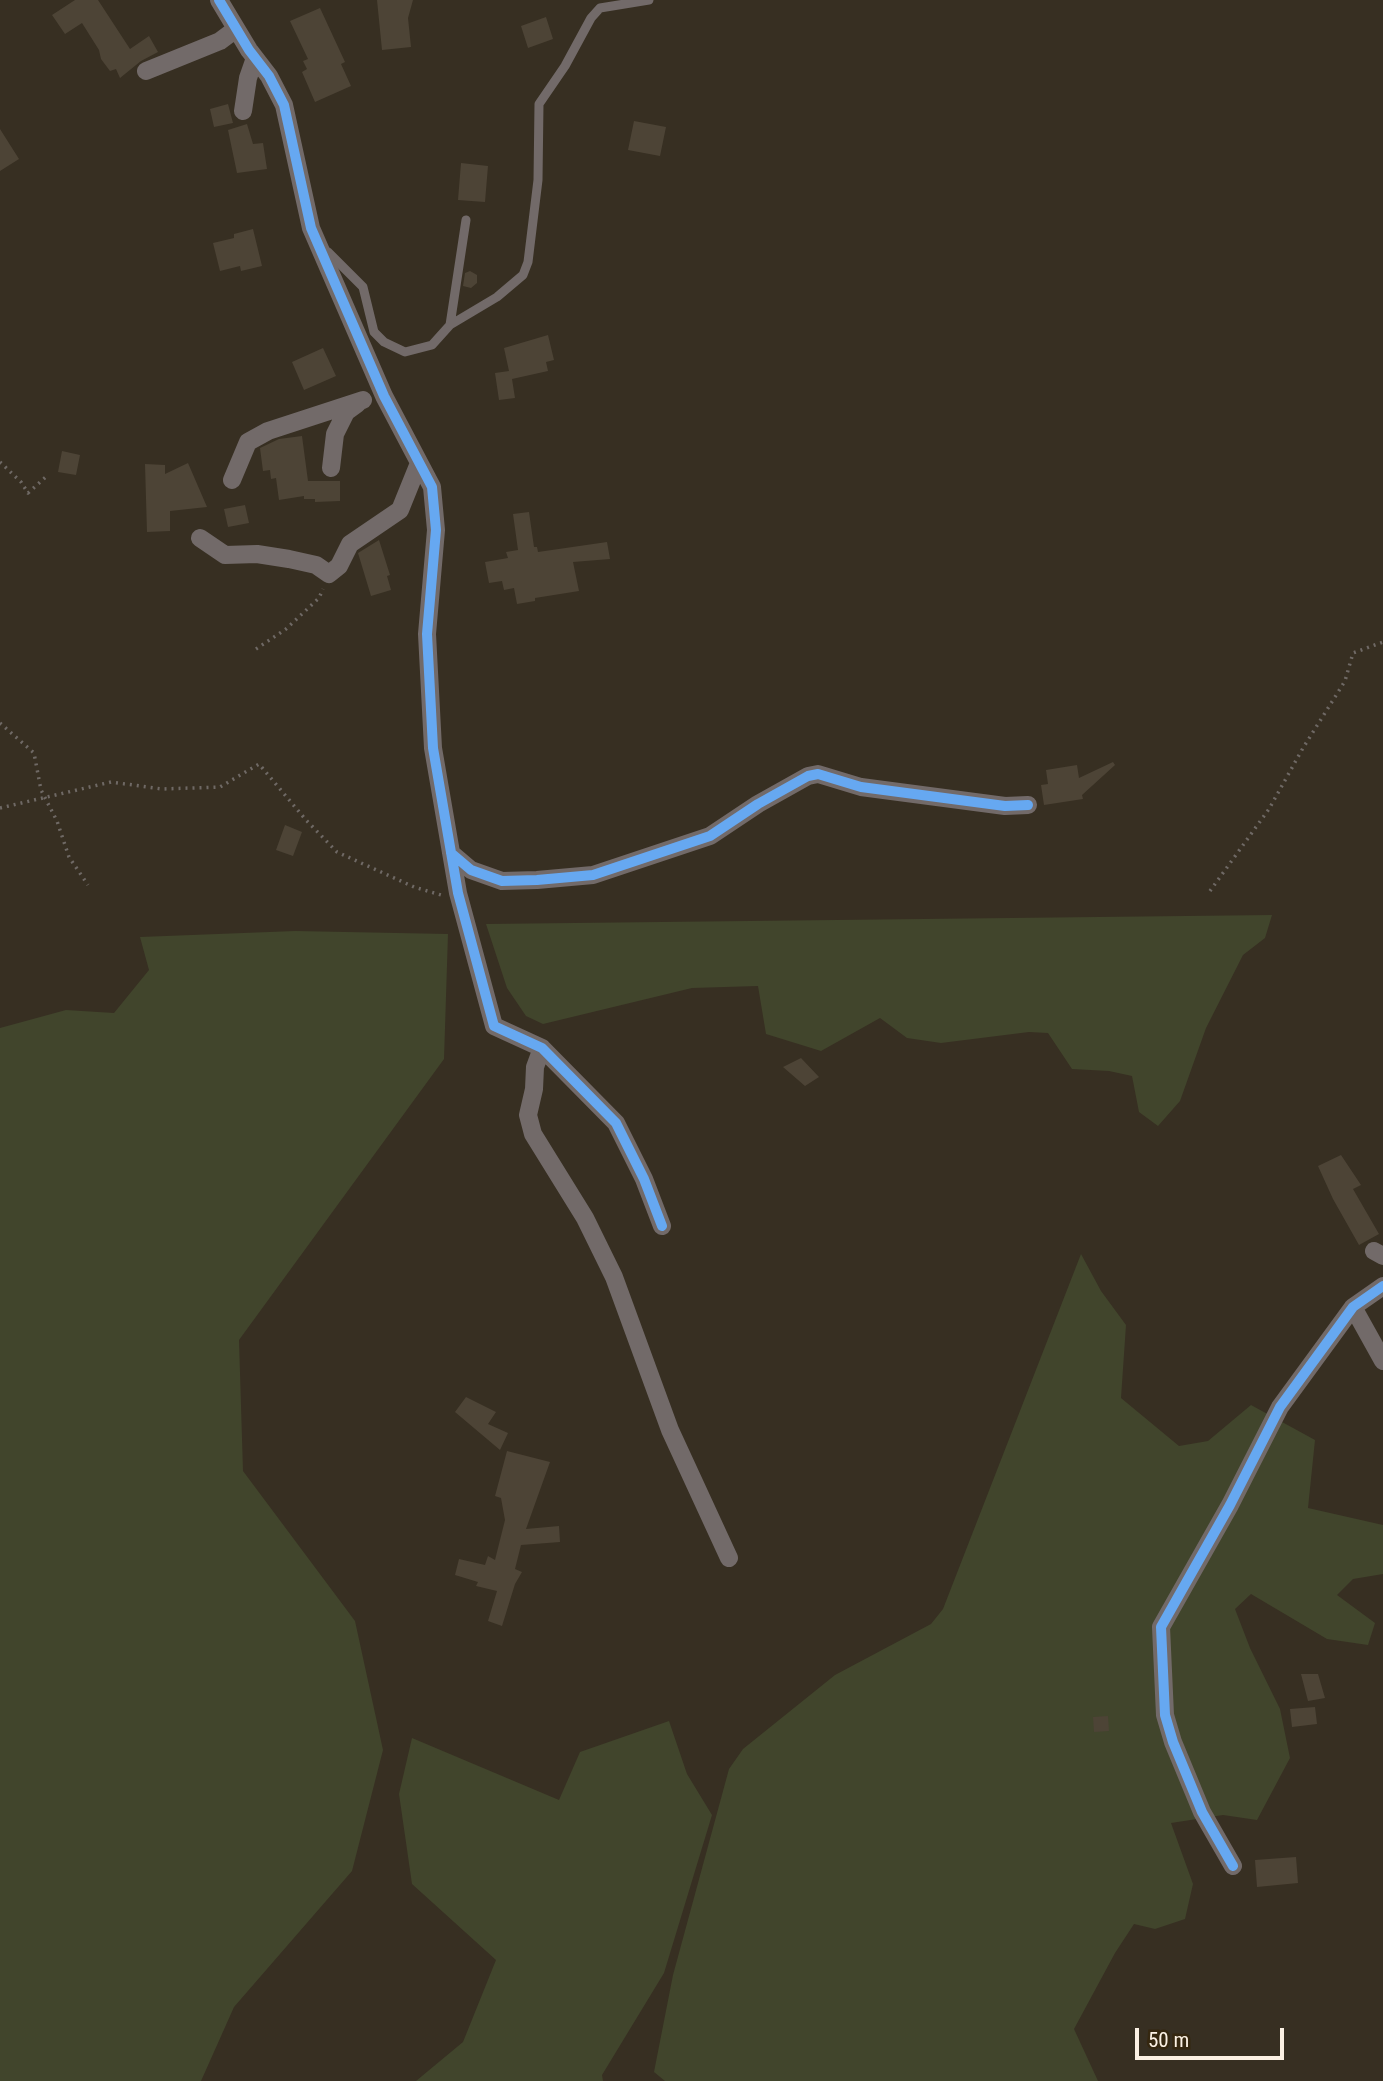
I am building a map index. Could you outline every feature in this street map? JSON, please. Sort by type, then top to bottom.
[{"type":"street","points":[[219,0],[269,76],[284,105],[299,183],[313,234],[380,389],[432,487],[436,530],[427,634],[433,748],[458,893],[494,1026],[542,1048],[616,1123],[644,1179],[662,1226]]},
{"type":"street","points":[[146,71],[220,41],[236,29]]},
{"type":"street","points":[[243,111],[248,78],[255,58]]},
{"type":"street","points":[[331,468],[335,434],[346,412],[380,389]]},
{"type":"street","points":[[232,480],[248,442],[268,431],[363,400]]},
{"type":"street","points":[[200,538],[225,555],[257,554],[289,559],[316,565],[329,574],[339,566],[350,544],[400,510],[419,463]]},
{"type":"street","points":[[451,853],[471,870],[502,881],[593,875],[710,836],[758,804],[808,776],[818,774],[861,787],[981,803],[1028,805]]},
{"type":"street","points":[[542,1048],[535,1067],[534,1089],[528,1115],[533,1134],[584,1218],[614,1277],[670,1430],[729,1558]]},
{"type":"street","points":[[1233,1866],[1202,1812],[1170,1733],[1165,1715],[1161,1627],[1230,1505],[1280,1407],[1353,1307],[1383,1286]]},
{"type":"street","points":[[1353,1307],[1383,1361]]},
{"type":"lane","points":[[313,234],[334,260],[363,286],[374,332],[384,342],[405,352],[432,345],[450,325],[497,297],[523,275],[528,262],[538,180],[540,104],[600,8],[649,0]]},
{"type":"lane","points":[[450,325],[466,220]]},
{"type":"path","points":[[0,461],[28,493],[48,475]]},
{"type":"path","points":[[256,649],[286,629],[319,598],[329,574]]},
{"type":"path","points":[[1210,891],[1269,809],[1345,681],[1353,653],[1383,642]]},
{"type":"path","points":[[0,723],[34,753],[41,790],[57,821],[69,857],[88,885]]},
{"type":"path","points":[[0,808],[111,782],[162,789],[220,787],[259,764],[337,852],[414,887],[443,896],[454,871]]},
{"type":"green space","points":[[1272,915],[1265,938],[1243,955],[1206,1028],[1180,1101],[1158,1126],[1139,1112],[1132,1076],[1109,1071],[1072,1069],[1048,1033],[1029,1032],[941,1043],[907,1038],[880,1018],[821,1051],[766,1034],[758,986],[692,988],[543,1024],[526,1016],[507,988],[486,924]]},
{"type":"green space","points":[[295,931],[448,934],[444,1059],[239,1340],[243,1471],[355,1621],[383,1750],[352,1871],[234,2007],[201,2081],[0,2081],[0,1028],[66,1010],[114,1013],[149,970],[140,937]]},
{"type":"green space","points":[[1081,1254],[1101,1291],[1126,1325],[1121,1398],[1179,1446],[1208,1441],[1251,1405],[1315,1440],[1308,1508],[1383,1525],[1383,1574],[1353,1579],[1337,1595],[1375,1623],[1368,1645],[1327,1639],[1251,1594],[1235,1609],[1250,1648],[1280,1709],[1290,1758],[1257,1820],[1223,1815],[1171,1823],[1193,1884],[1185,1919],[1155,1929],[1134,1924],[1115,1953],[1074,2029],[1098,2081],[665,2081],[654,2072],[673,1975],[729,1769],[743,1749],[835,1675],[931,1624],[943,1609]]},
{"type":"green space","points":[[669,1721],[687,1774],[712,1815],[664,1973],[602,2075],[603,2081],[416,2081],[463,2042],[496,1960],[412,1884],[399,1794],[412,1738],[559,1800],[580,1752]]},
{"type":"building","points":[[75,0],[98,0],[130,49],[149,36],[158,52],[141,61],[120,78],[116,69],[110,71],[101,59],[99,50],[82,23],[65,34],[52,15]]},
{"type":"building","points":[[377,0],[413,0],[408,18],[411,47],[382,50]]},
{"type":"building","points":[[320,8],[345,62],[341,64],[351,86],[315,102],[302,72],[307,69],[303,61],[308,59],[290,21]]},
{"type":"building","points":[[546,17],[553,39],[528,48],[521,26]]},
{"type":"building","points":[[228,104],[233,123],[214,127],[210,109]]},
{"type":"building","points":[[634,121],[666,127],[660,156],[628,150]]},
{"type":"building","points":[[247,124],[253,144],[263,143],[267,169],[237,173],[228,130]]},
{"type":"building","points":[[0,129],[19,159],[0,171]]},
{"type":"building","points":[[461,163],[488,166],[485,202],[458,200]]},
{"type":"building","points":[[253,229],[262,266],[241,271],[240,266],[220,271],[213,243],[234,238],[234,234]]},
{"type":"building","points":[[470,271],[477,275],[477,283],[471,288],[463,286],[465,273]]},
{"type":"building","points":[[548,335],[554,360],[546,362],[548,371],[512,379],[515,398],[499,400],[495,373],[509,371],[504,348]]},
{"type":"building","points":[[323,348],[336,376],[304,390],[292,362]]},
{"type":"building","points":[[302,436],[308,481],[340,481],[340,501],[315,502],[315,499],[304,499],[304,496],[279,500],[276,478],[271,479],[270,470],[263,471],[260,448],[279,439]]},
{"type":"building","points":[[62,451],[80,455],[76,475],[58,472]]},
{"type":"building","points":[[188,463],[207,507],[170,511],[170,531],[147,532],[145,464],[165,465],[165,474]]},
{"type":"building","points":[[245,505],[249,523],[228,527],[224,509]]},
{"type":"building","points":[[529,512],[534,547],[537,547],[538,552],[607,542],[610,559],[573,562],[579,591],[535,598],[535,601],[517,604],[514,588],[504,590],[502,581],[489,583],[485,562],[508,558],[506,552],[518,550],[513,514]]},
{"type":"building","points":[[379,540],[390,575],[387,576],[391,590],[371,596],[358,553]]},
{"type":"building","points":[[1113,762],[1115,765],[1082,795],[1083,799],[1044,805],[1041,785],[1048,784],[1046,770],[1077,765],[1079,778]]},
{"type":"building","points":[[285,825],[302,832],[293,856],[276,850]]},
{"type":"building","points":[[801,1058],[819,1077],[805,1086],[783,1067]]},
{"type":"building","points":[[1341,1155],[1361,1185],[1353,1189],[1379,1234],[1359,1245],[1318,1166]]},
{"type":"building","points":[[466,1397],[496,1412],[488,1424],[508,1433],[500,1450],[455,1412]]},
{"type":"building","points":[[507,1451],[550,1462],[526,1529],[559,1526],[560,1542],[521,1545],[515,1569],[522,1572],[515,1584],[502,1626],[488,1621],[497,1591],[476,1586],[478,1582],[455,1575],[459,1559],[485,1565],[488,1556],[495,1560],[505,1520],[501,1498],[495,1496]]},
{"type":"building","points":[[1301,1674],[1318,1674],[1325,1698],[1308,1701]]},
{"type":"building","points":[[1315,1707],[1317,1724],[1292,1727],[1290,1709]]},
{"type":"building","points":[[1108,1716],[1109,1731],[1094,1732],[1093,1717]]},
{"type":"building","points":[[1296,1857],[1298,1883],[1257,1887],[1255,1860]]},
{"type":"cycle path","points":[[219,0],[249,50],[269,76],[284,105],[311,228],[384,396],[432,487],[436,530],[427,634],[433,748],[458,893],[494,1026],[542,1048],[616,1123],[644,1179],[662,1226]]},
{"type":"cycle path","points":[[451,853],[471,870],[502,881],[593,875],[710,836],[758,804],[808,776],[818,774],[861,787],[1005,806],[1028,805]]},
{"type":"cycle path","points":[[1233,1866],[1202,1812],[1173,1742],[1165,1715],[1161,1627],[1230,1505],[1280,1407],[1353,1307],[1383,1286]]}]
